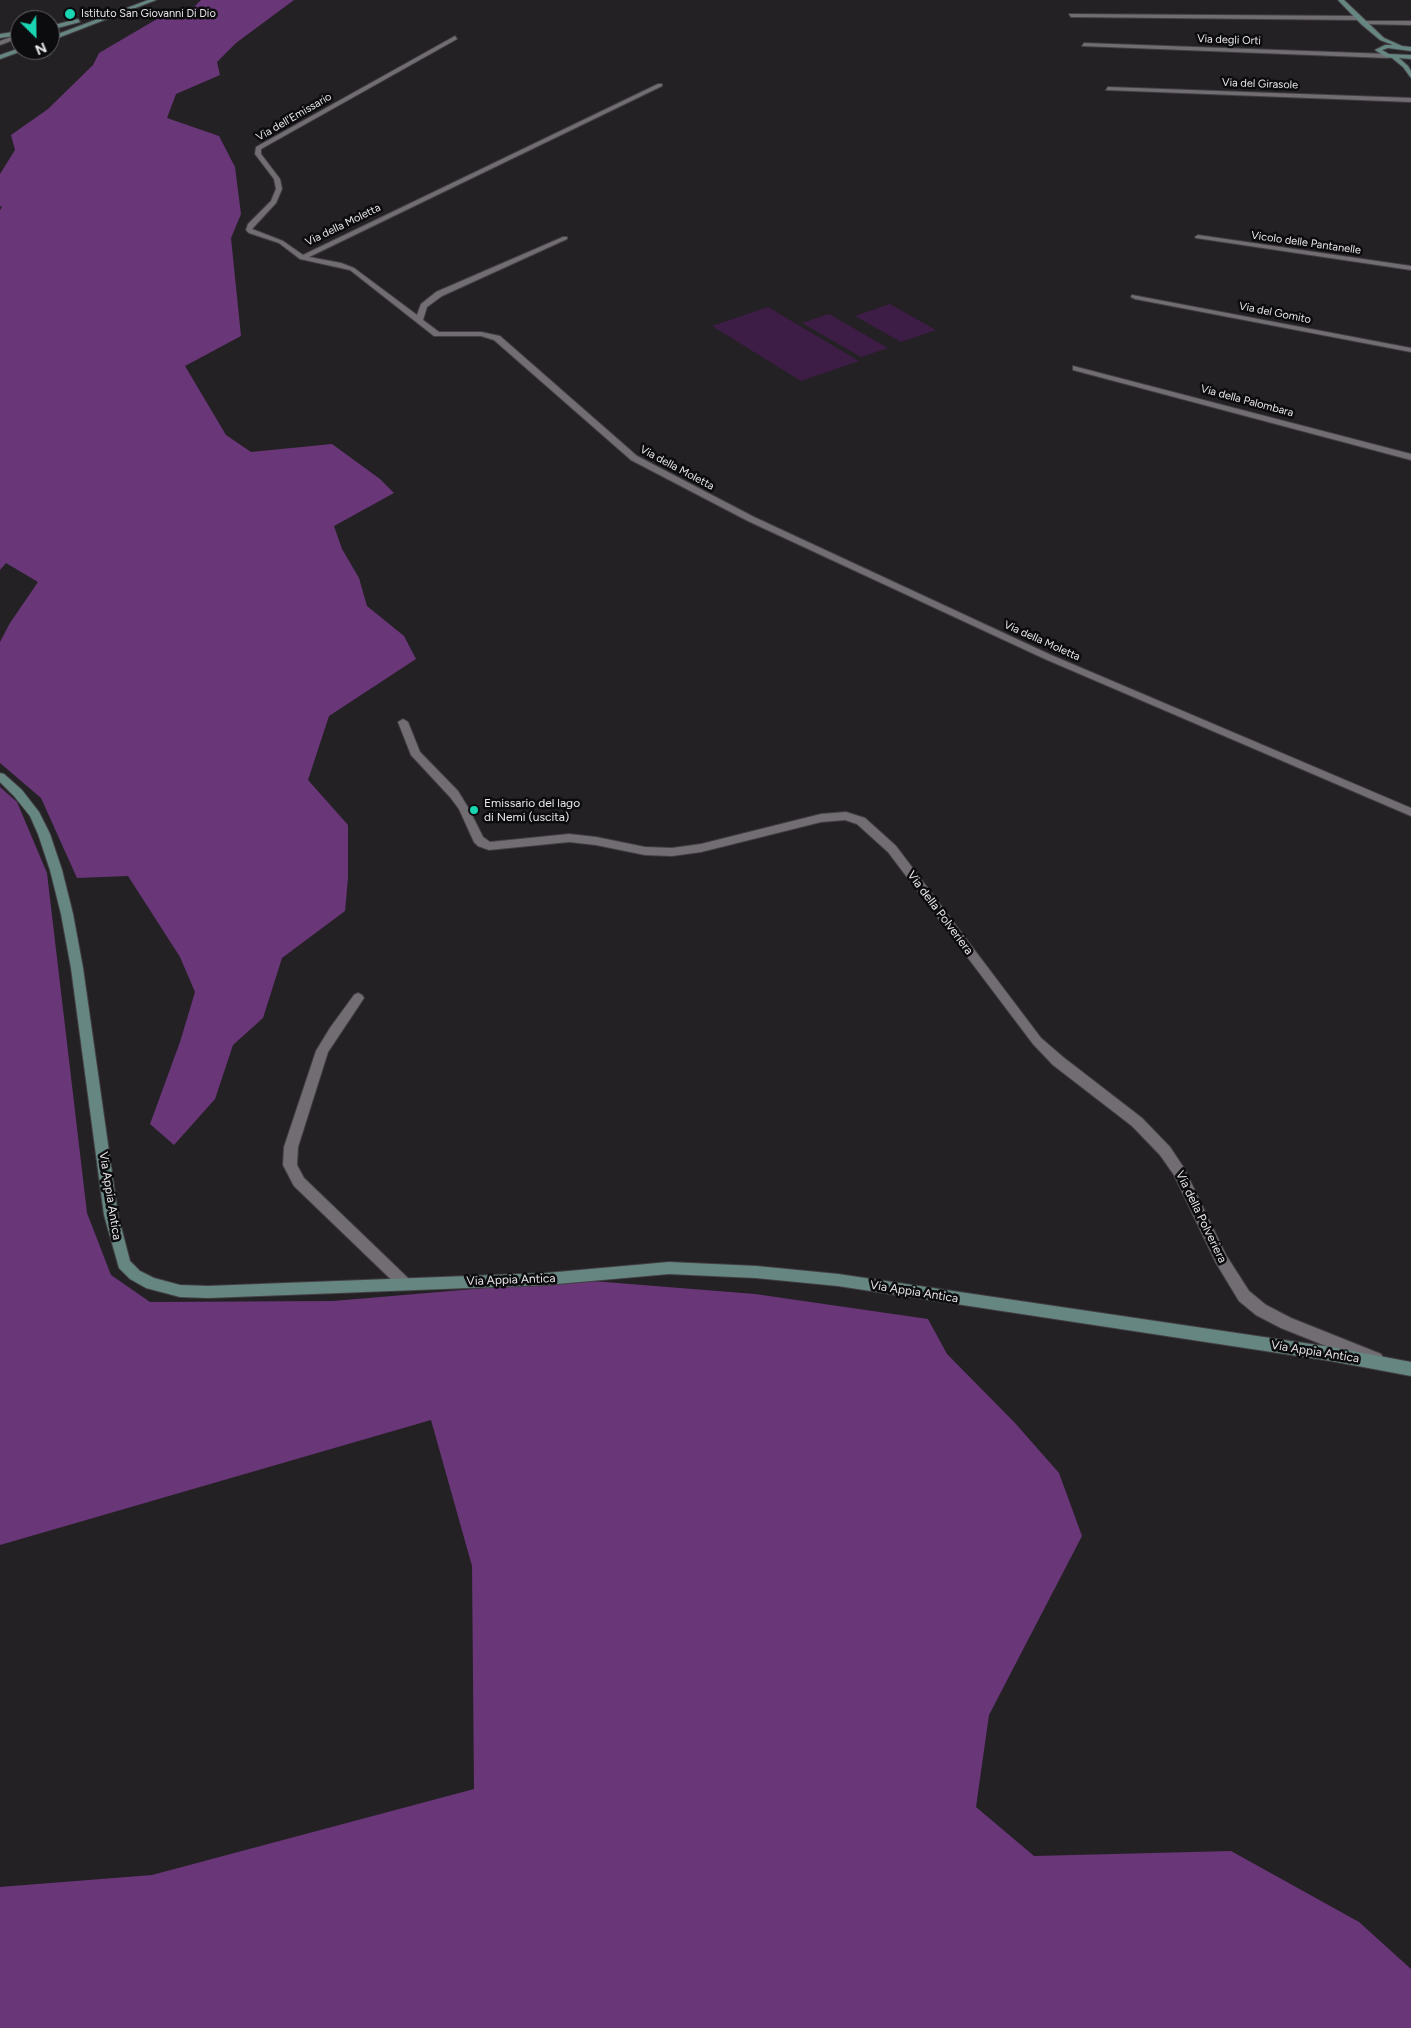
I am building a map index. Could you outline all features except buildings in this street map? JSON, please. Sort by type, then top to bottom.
[{"type":"street","points":[[60,35],[153,0]]},
{"type":"street","points":[[1341,0],[1363,23],[1382,39],[1411,48]]},
{"type":"street","points":[[60,27],[138,6]]},
{"type":"street","points":[[1071,15],[1358,18]]},
{"type":"street","points":[[81,20],[87,25]]},
{"type":"street","points":[[1363,23],[1411,23]]},
{"type":"street","points":[[60,29],[74,30]]},
{"type":"street","name":"Via dell'Emissario","points":[[302,258],[281,242],[252,233],[248,229],[274,202],[279,189],[276,176],[258,153],[258,148],[455,38]]},
{"type":"street","points":[[1379,51],[1385,45],[1382,39]]},
{"type":"street","name":"Via degli Orti","points":[[1084,45],[1379,51]]},
{"type":"street","points":[[1379,51],[1400,46]]},
{"type":"street","points":[[1379,51],[1406,66],[1411,76]]},
{"type":"street","points":[[1391,57],[1411,58],[1406,66]]},
{"type":"street","name":"Via della Moletta","points":[[302,258],[660,84]]},
{"type":"street","name":"Via del Girasole","points":[[1108,89],[1411,100]]},
{"type":"street","name":"Vicolo delle Pantanelle","points":[[1198,237],[1411,268]]},
{"type":"street","points":[[419,321],[424,306],[439,294],[565,238]]},
{"type":"street","name":"Via della Moletta","points":[[302,258],[341,264],[352,269],[434,332],[443,335],[481,334],[497,338],[634,458],[751,519],[1048,657],[1411,812]]},
{"type":"street","name":"Via del Gomito","points":[[1135,297],[1411,350]]},
{"type":"street","name":"Via della Palombara","points":[[1076,368],[1411,457]]},
{"type":"street","name":"Via della Polveriera","points":[[403,722],[415,753],[457,799],[478,838],[482,843],[489,846],[570,838],[645,851],[672,852],[701,848],[821,818],[843,816],[854,817],[861,821],[892,849],[1037,1041],[1058,1061],[1137,1122],[1165,1151],[1182,1177],[1221,1259],[1244,1296],[1261,1310],[1286,1323],[1390,1364]]},
{"type":"street","name":"Via Appia Antica","points":[[0,776],[23,799],[40,824],[52,856],[64,899],[77,968],[111,1215],[124,1264],[129,1270],[151,1284],[180,1291],[225,1292],[562,1278],[652,1269],[713,1269],[838,1280],[1331,1354],[1411,1369]]},
{"type":"street","points":[[358,998],[334,1030],[322,1051],[291,1147],[290,1165],[299,1182],[405,1284]]},
{"type":"shaded area","points":[[201,0],[294,0],[236,43],[217,62],[220,75],[176,94],[167,118],[219,136],[235,167],[241,214],[231,238],[241,336],[185,366],[226,435],[251,452],[332,444],[380,479],[394,493],[334,526],[342,549],[359,578],[367,606],[404,636],[416,659],[329,716],[308,780],[348,825],[348,878],[345,911],[282,958],[263,1018],[233,1045],[215,1099],[174,1145],[150,1124],[180,1042],[195,992],[180,957],[128,876],[77,878],[41,798],[0,763],[0,642],[10,623],[38,582],[6,563],[0,570],[0,210],[2,207],[0,206],[0,174],[15,150],[11,135],[48,109],[93,65],[99,53],[157,19],[186,15]]},
{"type":"shaded area","points":[[890,304],[936,330],[901,342],[855,316]]},
{"type":"shaded area","points":[[768,307],[859,361],[801,381],[712,326]]},
{"type":"shaded area","points":[[829,314],[888,348],[861,357],[802,323]]},
{"type":"shaded area","points":[[0,787],[17,802],[47,873],[87,1213],[111,1275],[150,1302],[333,1301],[580,1280],[755,1294],[928,1319],[947,1354],[1015,1423],[1059,1473],[1082,1536],[989,1715],[976,1807],[1034,1856],[1231,1851],[1359,1922],[1411,1969],[1411,2028],[0,2028],[0,1887],[152,1875],[474,1789],[472,1566],[431,1420],[0,1545]]},
{"type":"place","name":"Istituto San Giovanni Di Dio","points":[[70,14]]},
{"type":"place","name":"Emissario del lago di Nemi (uscita)","points":[[474,810]]}]
